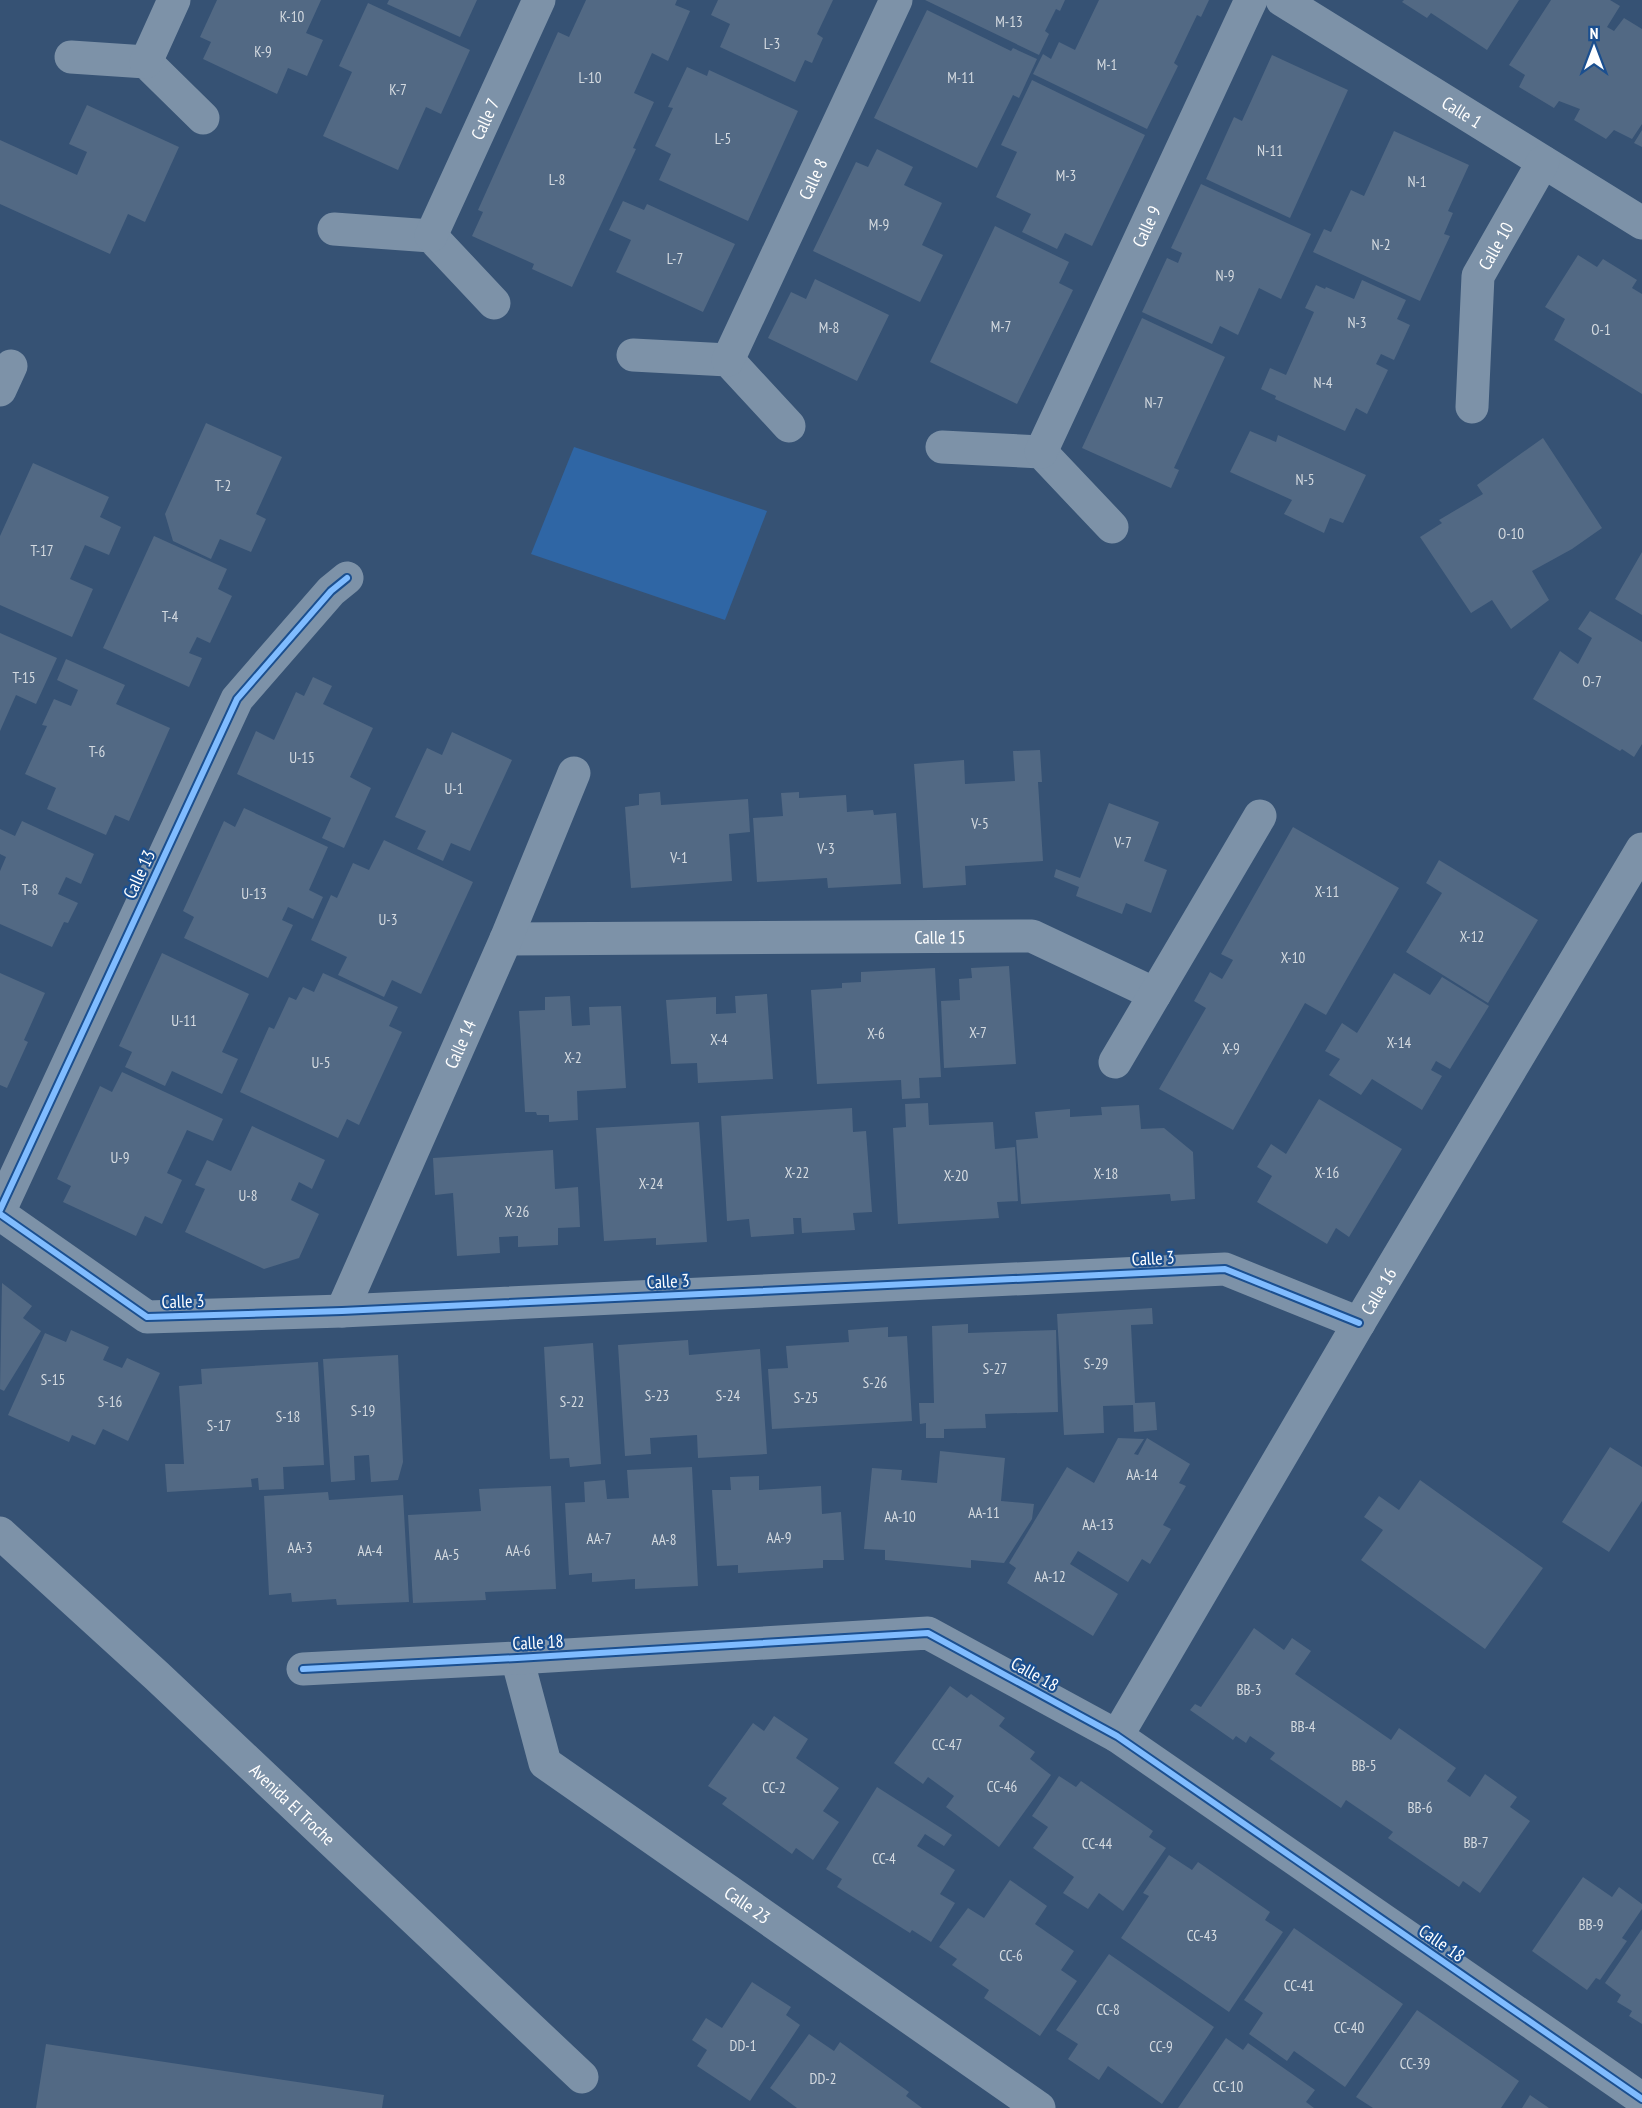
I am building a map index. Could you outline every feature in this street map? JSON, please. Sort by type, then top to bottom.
[{"type":"street","points":[[146,62],[174,0]]},
{"type":"street","name":"Calle 7","points":[[431,236],[539,0]]},
{"type":"street","name":"Calle 8","points":[[728,360],[896,0]]},
{"type":"street","name":"Calle 9","points":[[1041,452],[1251,0]]},
{"type":"street","name":"Calle 1","points":[[1282,0],[1642,223]]},
{"type":"street","points":[[71,57],[146,62],[203,118]]},
{"type":"street","name":"Calle 10","points":[[1472,407],[1478,276],[1543,162]]},
{"type":"street","points":[[334,229],[431,236],[494,303]]},
{"type":"street","points":[[633,355],[728,360],[789,426]]},
{"type":"street","points":[[942,447],[1041,452],[1113,526]]},
{"type":"street","name":"Calle 13","points":[[0,1212],[237,699],[331,591],[347,578]]},
{"type":"street","name":"Calle 14","points":[[342,1311],[506,939],[574,773]]},
{"type":"street","points":[[1115,1062],[1260,816]]},
{"type":"street","name":"Calle 16","points":[[1117,1736],[1359,1323],[1642,849]]},
{"type":"street","name":"Calle 15","points":[[506,939],[1032,936],[1155,994]]},
{"type":"street","name":"Calle 3","points":[[0,1212],[147,1317],[342,1311],[1225,1269],[1359,1323]]},
{"type":"street","name":"Avenida El Troche","points":[[0,1533],[166,1684],[582,2077]]},
{"type":"street","name":"Calle 18","points":[[303,1669],[928,1633],[1117,1736],[1642,2099]]},
{"type":"street","name":"Calle 23","points":[[517,1658],[545,1763],[1039,2108]]},
{"type":"shaded area","points":[[574,447],[767,511],[725,620],[531,554]]},
{"type":"building","points":[[217,0],[321,0],[306,33],[323,40],[307,76],[288,68],[277,94],[203,59],[211,42],[200,37]]},
{"type":"building","points":[[389,0],[477,0],[460,37],[387,4]]},
{"type":"building","points":[[586,0],[677,0],[675,5],[690,11],[668,61],[652,53],[634,93],[654,102],[633,148],[636,149],[572,287],[532,269],[534,264],[472,236],[483,212],[478,210],[558,32],[569,37]]},
{"type":"building","points":[[718,0],[833,0],[817,34],[823,38],[812,63],[805,60],[795,82],[720,47],[730,24],[711,15]]},
{"type":"building","points":[[925,0],[1065,0],[1060,11],[1056,9],[1045,31],[1049,34],[1039,55]]},
{"type":"building","points":[[1099,0],[1209,0],[1201,17],[1197,15],[1174,63],[1178,66],[1147,129],[1033,74],[1043,54],[1051,59],[1059,42],[1075,50]]},
{"type":"building","points":[[1404,0],[1519,0],[1487,50],[1431,13],[1427,18],[1402,2]]},
{"type":"building","points":[[1551,0],[1610,0],[1620,6],[1607,27],[1614,31],[1624,18],[1642,29],[1642,124],[1632,139],[1614,130],[1606,139],[1574,120],[1580,109],[1559,101],[1554,108],[1519,87],[1525,75],[1509,65]]},
{"type":"building","points":[[368,3],[470,50],[441,114],[426,107],[398,170],[323,136],[352,72],[339,66]]},
{"type":"building","points":[[927,10],[1011,51],[1013,48],[1037,59],[1019,98],[1013,95],[977,168],[874,118]]},
{"type":"building","points":[[1272,55],[1348,90],[1290,218],[1206,179],[1234,117],[1242,121]]},
{"type":"building","points":[[687,67],[707,76],[709,70],[798,111],[748,221],[659,180],[671,154],[655,146],[673,108],[668,107]]},
{"type":"building","points":[[1032,80],[1145,135],[1092,246],[1065,233],[1057,249],[1022,232],[1031,214],[996,197],[1017,152],[1001,145]]},
{"type":"building","points":[[87,105],[179,147],[145,222],[128,214],[110,254],[0,204],[0,140],[77,175],[87,152],[69,144]]},
{"type":"building","points":[[1642,130],[1642,147],[1634,143]]},
{"type":"building","points":[[1394,131],[1469,165],[1448,211],[1453,213],[1444,234],[1450,236],[1420,301],[1313,252],[1324,229],[1331,232],[1351,190],[1364,196]]},
{"type":"building","points":[[877,149],[913,167],[904,185],[942,203],[922,245],[943,255],[920,302],[813,251],[856,162],[868,167]]},
{"type":"building","points":[[1201,184],[1311,234],[1281,299],[1259,288],[1238,335],[1220,326],[1212,344],[1142,312],[1167,258],[1178,263],[1182,253],[1171,248]]},
{"type":"building","points":[[623,201],[644,210],[647,204],[735,244],[703,312],[616,272],[631,240],[609,230]]},
{"type":"building","points":[[995,226],[1069,262],[1059,283],[1073,290],[1017,404],[930,362]]},
{"type":"building","points":[[1578,255],[1597,267],[1603,259],[1637,280],[1632,288],[1642,294],[1642,394],[1554,340],[1565,319],[1545,307]]},
{"type":"building","points":[[815,279],[889,315],[857,381],[768,338],[791,292],[806,299]]},
{"type":"building","points":[[1362,280],[1406,300],[1397,319],[1410,325],[1394,360],[1381,354],[1376,364],[1388,370],[1367,414],[1356,408],[1345,431],[1275,399],[1276,396],[1261,389],[1270,368],[1286,375],[1314,312],[1305,308],[1316,285],[1354,299]]},
{"type":"building","points":[[1142,318],[1225,357],[1174,468],[1179,470],[1171,488],[1082,448]]},
{"type":"building","points":[[206,423],[282,457],[256,514],[266,519],[251,552],[220,539],[211,559],[173,541],[165,514]]},
{"type":"building","points":[[1250,431],[1276,442],[1278,435],[1366,475],[1343,523],[1330,518],[1324,533],[1284,514],[1292,500],[1230,472]]},
{"type":"building","points":[[1543,438],[1602,528],[1572,549],[1532,571],[1549,600],[1511,629],[1492,600],[1471,613],[1420,537],[1442,523],[1439,520],[1483,494],[1477,485]]},
{"type":"building","points":[[33,463],[109,497],[100,517],[121,527],[109,555],[85,545],[70,579],[93,589],[72,637],[0,605],[0,536]]},
{"type":"building","points":[[154,536],[227,569],[218,589],[232,596],[210,643],[197,637],[189,653],[202,658],[189,687],[103,648]]},
{"type":"building","points":[[1642,552],[1642,615],[1615,599]]},
{"type":"building","points":[[1590,611],[1642,642],[1642,744],[1634,757],[1533,699],[1560,651],[1578,664],[1592,638],[1578,629]]},
{"type":"building","points":[[0,633],[57,658],[36,704],[16,695],[0,731]]},
{"type":"building","points":[[66,659],[125,685],[116,704],[170,728],[129,821],[115,815],[106,835],[47,809],[56,788],[25,774],[47,726],[42,725],[54,699],[71,706],[78,690],[57,680]]},
{"type":"building","points":[[313,677],[332,686],[323,704],[373,728],[350,777],[371,788],[344,848],[322,838],[331,818],[237,774],[256,731],[274,740],[296,692],[304,696]]},
{"type":"building","points":[[452,732],[512,760],[470,851],[451,843],[443,861],[417,849],[426,831],[395,817],[427,748],[442,755]]},
{"type":"building","points":[[1040,750],[1042,782],[1038,782],[1043,861],[965,866],[966,885],[923,888],[914,764],[964,760],[965,784],[1015,781],[1013,751]]},
{"type":"building","points":[[660,792],[661,805],[748,799],[750,832],[729,834],[732,881],[631,888],[625,807],[639,805],[639,794]]},
{"type":"building","points":[[799,792],[799,798],[846,795],[847,812],[873,810],[874,815],[896,813],[901,884],[828,888],[827,878],[757,882],[753,818],[783,816],[781,793]]},
{"type":"building","points":[[1109,803],[1159,822],[1144,861],[1167,870],[1151,913],[1126,903],[1122,914],[1076,896],[1079,887],[1054,877],[1056,869],[1080,878]]},
{"type":"building","points":[[244,808],[328,847],[309,890],[323,897],[313,919],[288,907],[282,920],[293,925],[268,978],[184,938],[194,917],[183,911],[224,821],[235,827]]},
{"type":"building","points":[[22,821],[94,854],[81,884],[66,877],[58,894],[78,903],[68,923],[64,922],[52,947],[0,924],[0,871],[6,857],[0,854],[0,829],[15,836]]},
{"type":"building","points":[[1293,827],[1399,888],[1326,1015],[1305,1003],[1233,1130],[1159,1089],[1206,1008],[1194,1001],[1210,972],[1222,979],[1233,960],[1221,954]]},
{"type":"building","points":[[384,840],[473,882],[421,994],[392,980],[384,997],[338,975],[347,957],[311,940],[331,895],[337,898],[353,863],[369,870]]},
{"type":"building","points":[[1439,860],[1538,920],[1488,1003],[1406,952],[1442,893],[1426,883]]},
{"type":"building","points":[[162,953],[249,994],[222,1052],[238,1059],[222,1094],[172,1071],[165,1086],[125,1067],[132,1052],[119,1046]]},
{"type":"building","points":[[1009,966],[1016,1064],[944,1068],[941,1001],[960,1000],[959,979],[972,978],[971,968]]},
{"type":"building","points":[[935,968],[941,1077],[919,1078],[920,1098],[902,1099],[901,1080],[817,1084],[811,990],[842,988],[842,983],[861,982],[861,972]]},
{"type":"building","points":[[0,973],[45,993],[24,1040],[28,1042],[7,1088],[0,1085]]},
{"type":"building","points":[[323,973],[398,1007],[389,1026],[402,1032],[359,1125],[347,1119],[338,1138],[240,1092],[269,1027],[274,1029],[289,997],[296,1000],[303,987],[314,992]]},
{"type":"building","points":[[1394,973],[1430,995],[1442,977],[1489,1006],[1450,1069],[1436,1061],[1431,1070],[1442,1076],[1422,1110],[1372,1079],[1361,1095],[1329,1075],[1340,1059],[1325,1051],[1342,1023],[1357,1033]]},
{"type":"building","points":[[767,994],[773,1079],[698,1083],[697,1063],[671,1064],[666,1000],[716,997],[716,1014],[736,1013],[735,996]]},
{"type":"building","points":[[570,996],[572,1026],[590,1025],[589,1007],[621,1006],[626,1088],[577,1091],[578,1120],[549,1122],[549,1115],[525,1112],[519,1011],[545,1010],[545,997]]},
{"type":"building","points":[[122,1072],[223,1119],[213,1141],[187,1130],[167,1173],[182,1180],[162,1224],[145,1216],[136,1236],[63,1202],[71,1186],[57,1179],[100,1086],[112,1092]]},
{"type":"building","points":[[1319,1099],[1402,1149],[1349,1237],[1336,1228],[1327,1244],[1257,1202],[1272,1176],[1257,1167],[1271,1144],[1286,1154]]},
{"type":"building","points":[[928,1103],[929,1125],[993,1122],[995,1149],[1015,1147],[1018,1201],[997,1202],[999,1218],[898,1224],[893,1128],[906,1127],[905,1104]]},
{"type":"building","points":[[1139,1105],[1141,1129],[1164,1128],[1193,1152],[1195,1199],[1171,1201],[1170,1194],[1021,1204],[1016,1140],[1038,1138],[1035,1112],[1070,1109],[1070,1117],[1102,1115],[1101,1107]]},
{"type":"building","points":[[852,1108],[853,1132],[866,1131],[872,1212],[853,1213],[855,1230],[802,1233],[801,1218],[793,1218],[794,1234],[751,1237],[749,1219],[727,1221],[721,1116]]},
{"type":"building","points":[[699,1122],[707,1242],[656,1245],[656,1238],[604,1241],[596,1128]]},
{"type":"building","points":[[252,1126],[325,1160],[312,1189],[299,1182],[291,1200],[319,1214],[299,1258],[264,1269],[185,1232],[205,1189],[195,1185],[207,1160],[231,1171]]},
{"type":"building","points":[[553,1150],[555,1189],[578,1187],[580,1227],[558,1228],[558,1245],[518,1247],[518,1236],[499,1237],[500,1253],[457,1256],[453,1193],[435,1195],[433,1158]]},
{"type":"building","points":[[2,1283],[32,1306],[23,1318],[41,1331],[4,1391],[0,1389]]},
{"type":"building","points":[[1152,1308],[1153,1324],[1131,1325],[1135,1403],[1155,1402],[1157,1430],[1134,1432],[1133,1405],[1103,1406],[1104,1433],[1064,1435],[1057,1314]]},
{"type":"building","points":[[968,1324],[968,1333],[1056,1330],[1058,1412],[985,1414],[986,1428],[944,1429],[944,1438],[926,1438],[926,1423],[920,1424],[919,1403],[934,1403],[932,1326]]},
{"type":"building","points":[[888,1327],[888,1337],[907,1336],[912,1421],[772,1429],[768,1369],[788,1368],[786,1346],[849,1342],[848,1330]]},
{"type":"building","points":[[71,1330],[109,1347],[103,1360],[122,1368],[127,1358],[160,1373],[128,1441],[103,1429],[95,1445],[72,1435],[69,1442],[8,1415],[45,1333],[66,1342]]},
{"type":"building","points":[[688,1340],[689,1355],[760,1349],[767,1454],[698,1458],[697,1435],[650,1438],[651,1454],[625,1456],[618,1345]]},
{"type":"building","points":[[593,1343],[601,1464],[570,1467],[569,1458],[550,1459],[544,1347]]},
{"type":"building","points":[[398,1355],[403,1462],[398,1480],[371,1482],[369,1455],[354,1456],[355,1480],[331,1482],[323,1359]]},
{"type":"building","points":[[318,1362],[324,1465],[283,1467],[284,1489],[259,1490],[258,1478],[251,1479],[252,1487],[167,1492],[165,1464],[184,1464],[179,1386],[202,1384],[201,1369]]},
{"type":"building","points":[[1118,1438],[1144,1439],[1134,1454],[1138,1455],[1147,1438],[1190,1464],[1179,1483],[1186,1486],[1163,1525],[1171,1529],[1150,1564],[1142,1559],[1128,1582],[1078,1551],[1070,1564],[1118,1594],[1093,1636],[1007,1583],[1016,1568],[1009,1563],[1067,1467],[1094,1483]]},
{"type":"building","points":[[1610,1447],[1642,1467],[1642,1501],[1609,1552],[1562,1522]]},
{"type":"building","points":[[940,1451],[1005,1458],[1001,1501],[1034,1504],[1032,1519],[1004,1563],[971,1560],[971,1568],[885,1560],[885,1550],[864,1549],[872,1468],[902,1470],[901,1480],[937,1483]]},
{"type":"building","points":[[692,1467],[698,1586],[635,1589],[635,1579],[592,1582],[592,1573],[569,1575],[565,1503],[585,1502],[584,1482],[605,1480],[607,1499],[629,1498],[627,1470]]},
{"type":"building","points":[[759,1476],[759,1490],[821,1486],[822,1514],[841,1512],[844,1560],[823,1560],[823,1568],[738,1573],[738,1565],[717,1566],[712,1490],[731,1490],[730,1477]]},
{"type":"building","points":[[1420,1480],[1543,1568],[1485,1649],[1361,1560],[1383,1530],[1364,1517],[1379,1496],[1399,1510]]},
{"type":"building","points":[[551,1486],[556,1589],[485,1592],[486,1600],[413,1603],[408,1515],[481,1511],[479,1489]]},
{"type":"building","points":[[328,1492],[329,1500],[403,1495],[409,1602],[337,1605],[336,1599],[292,1602],[291,1593],[269,1595],[264,1496]]},
{"type":"building","points":[[1254,1628],[1284,1650],[1292,1638],[1311,1651],[1295,1674],[1391,1740],[1399,1728],[1456,1768],[1447,1781],[1470,1797],[1485,1774],[1517,1797],[1510,1807],[1530,1821],[1480,1893],[1463,1881],[1459,1887],[1388,1838],[1393,1832],[1346,1800],[1341,1808],[1270,1759],[1275,1753],[1250,1736],[1246,1743],[1236,1736],[1233,1740],[1190,1710],[1195,1704],[1201,1707]]},
{"type":"building","points":[[950,1686],[967,1698],[971,1694],[1005,1718],[999,1726],[1035,1752],[1030,1759],[1051,1775],[999,1847],[946,1807],[954,1796],[928,1777],[923,1784],[894,1763]]},
{"type":"building","points":[[774,1716],[808,1739],[796,1758],[839,1788],[823,1811],[839,1822],[813,1860],[796,1848],[792,1854],[722,1804],[727,1798],[708,1786],[753,1723],[764,1731]]},
{"type":"building","points":[[1059,1776],[1076,1787],[1081,1781],[1153,1831],[1149,1837],[1166,1848],[1123,1911],[1099,1893],[1088,1909],[1063,1893],[1074,1877],[1033,1848],[1048,1827],[1032,1816]]},
{"type":"building","points":[[877,1787],[952,1835],[944,1846],[925,1834],[917,1846],[955,1870],[940,1894],[955,1903],[931,1942],[912,1930],[910,1933],[837,1887],[842,1879],[826,1869]]},
{"type":"building","points":[[1169,1855],[1192,1870],[1198,1862],[1270,1912],[1265,1920],[1283,1932],[1229,2012],[1121,1938],[1149,1896],[1143,1893]]},
{"type":"building","points":[[1583,1877],[1612,1897],[1619,1887],[1642,1904],[1642,1909],[1622,1938],[1627,1941],[1600,1980],[1596,1978],[1587,1990],[1532,1951]]},
{"type":"building","points":[[1010,1880],[1047,1906],[1035,1924],[1074,1951],[1061,1970],[1077,1981],[1040,2036],[984,1998],[989,1990],[952,1965],[957,1959],[939,1947],[968,1908],[984,1918]]},
{"type":"building","points":[[1294,1928],[1403,2004],[1345,2087],[1294,2051],[1287,2061],[1249,2034],[1263,2013],[1244,2000]]},
{"type":"building","points":[[1642,1929],[1642,2024],[1629,2016],[1632,2011],[1617,2002],[1621,1995],[1605,1983]]},
{"type":"building","points":[[1109,1954],[1214,2027],[1162,2104],[1108,2066],[1099,2080],[1068,2059],[1078,2044],[1056,2030]]},
{"type":"building","points":[[752,1982],[791,2007],[786,2015],[800,2025],[750,2101],[697,2066],[707,2050],[692,2040],[706,2018],[722,2028]]},
{"type":"building","points":[[1417,2010],[1519,2081],[1501,2108],[1373,2108],[1356,2097]]},
{"type":"building","points":[[809,2034],[834,2051],[840,2042],[909,2092],[906,2096],[922,2108],[797,2108],[770,2088]]},
{"type":"building","points":[[1226,2038],[1243,2050],[1248,2043],[1315,2090],[1306,2102],[1314,2108],[1178,2108]]},
{"type":"building","points":[[46,2044],[384,2095],[382,2108],[36,2108]]},
{"type":"building","points":[[1530,2095],[1549,2108],[1522,2108]]},
{"type":"cycle path","points":[[0,1210],[237,699],[331,591],[347,578]]},
{"type":"cycle path","points":[[0,1214],[147,1317],[342,1311],[1225,1269],[1359,1323]]},
{"type":"cycle path","points":[[303,1669],[928,1633],[1117,1736],[1642,2099]]}]
